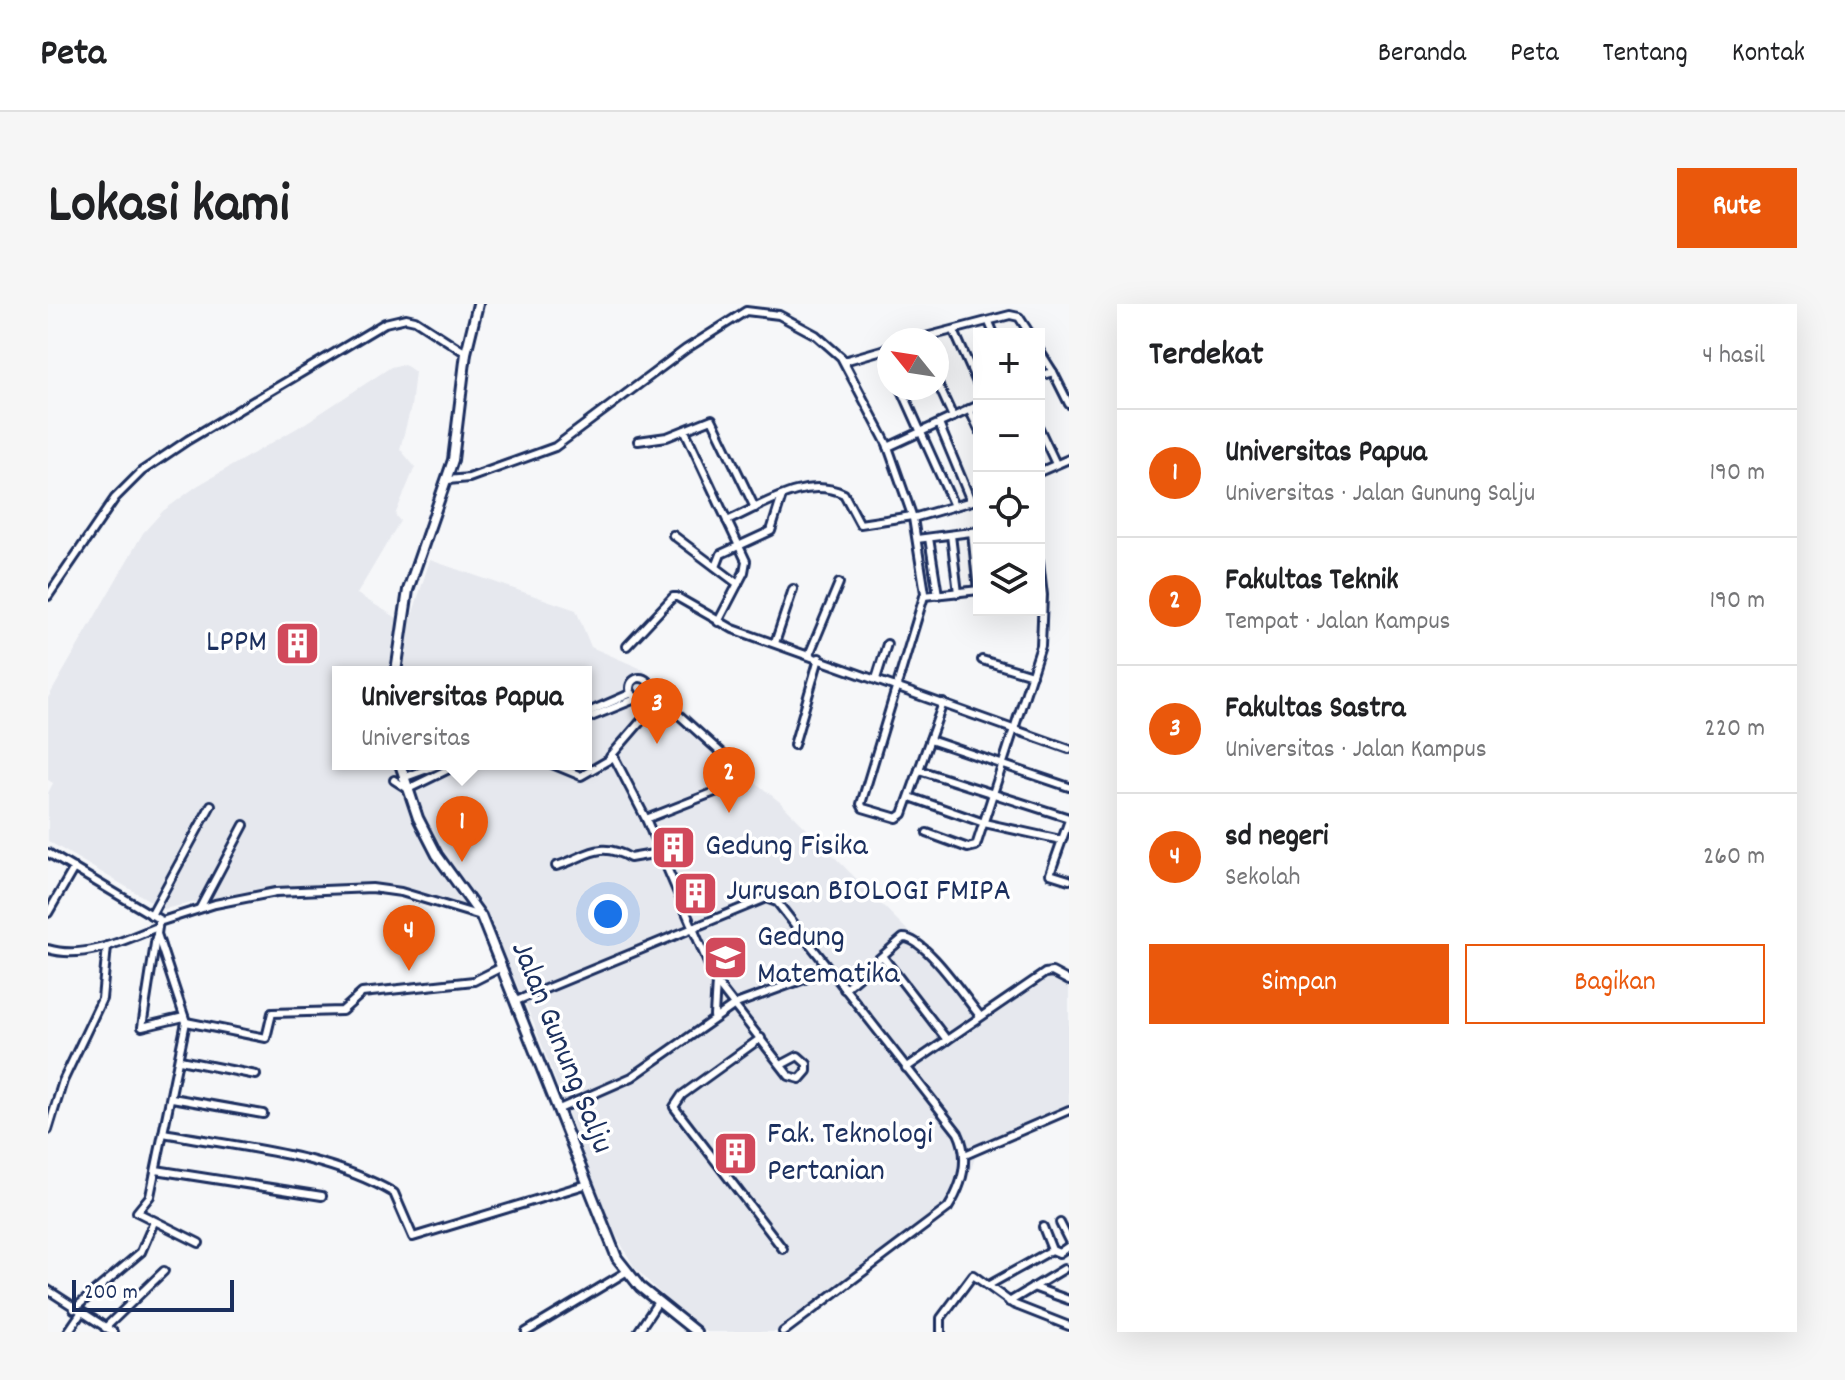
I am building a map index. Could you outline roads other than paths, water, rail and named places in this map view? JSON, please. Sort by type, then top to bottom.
[{"type":"main road","points":[[397,666],[408,590],[448,480],[466,353],[478,304]]},
{"type":"main road","name":"Jalan Gunung Salju","points":[[402,770],[437,855],[481,916],[612,1247],[626,1272],[696,1332]]},
{"type":"street","points":[[448,480],[469,478],[555,447],[686,349],[746,311],[779,315],[816,335],[844,361],[888,447],[917,539],[924,596],[861,804],[866,809],[897,818],[903,814],[943,703]]},
{"type":"street","points":[[949,332],[1015,315],[1025,328]]},
{"type":"street","points":[[48,596],[115,498],[142,471],[188,440],[385,323],[406,318],[415,320],[466,353]]},
{"type":"street","points":[[989,322],[992,328]]},
{"type":"street","points":[[954,331],[973,374]]},
{"type":"street","points":[[844,361],[877,352]]},
{"type":"street","points":[[1045,359],[1069,404]]},
{"type":"street","points":[[1045,374],[1053,372]]},
{"type":"street","points":[[906,400],[954,506]]},
{"type":"street","points":[[945,400],[953,417]]},
{"type":"street","points":[[888,447],[973,407]]},
{"type":"street","points":[[969,409],[973,417]]},
{"type":"street","points":[[638,441],[685,431],[712,419],[755,508]]},
{"type":"street","points":[[727,521],[782,496],[806,489],[837,491],[850,500],[860,524],[912,517],[971,501],[939,424]]},
{"type":"street","points":[[685,431],[746,566],[718,622]]},
{"type":"street","points":[[1045,441],[1056,464]]},
{"type":"street","points":[[1045,469],[1069,459]]},
{"type":"street","points":[[716,567],[719,556],[771,531],[782,496]]},
{"type":"street","points":[[917,539],[973,531]]},
{"type":"street","points":[[673,535],[738,584]]},
{"type":"street","points":[[951,535],[958,593]]},
{"type":"street","points":[[929,538],[938,595]]},
{"type":"street","points":[[809,655],[839,583]]},
{"type":"street","points":[[775,643],[793,589]]},
{"type":"street","points":[[924,596],[973,591]]},
{"type":"street","points":[[627,646],[675,596],[718,622],[1069,749]]},
{"type":"street","points":[[927,833],[973,849],[1041,646],[1041,616]]},
{"type":"street","points":[[876,679],[887,644]]},
{"type":"street","points":[[794,745],[819,658]]},
{"type":"street","points":[[982,660],[1032,675]]},
{"type":"street","points":[[635,696],[631,684],[638,679],[648,682],[650,689],[746,777],[646,819]]},
{"type":"street","points":[[592,715],[635,696],[646,696],[650,689]]},
{"type":"street","points":[[592,769],[610,757],[661,698]]},
{"type":"street","points":[[930,740],[1069,787]]},
{"type":"street","points":[[610,757],[619,762],[646,819],[716,982],[781,1065]]},
{"type":"street","points":[[404,777],[424,770]]},
{"type":"street","points":[[408,789],[447,770]]},
{"type":"street","points":[[566,770],[581,776],[590,770]]},
{"type":"street","points":[[919,770],[1069,819],[1050,874],[1069,880]]},
{"type":"street","points":[[910,797],[984,823],[1061,840]]},
{"type":"street","points":[[151,915],[211,805]]},
{"type":"street","points":[[200,908],[244,825]]},
{"type":"street","points":[[556,866],[604,849],[618,851],[630,858],[659,853]]},
{"type":"street","points":[[48,853],[159,920],[276,892],[372,888],[401,892],[481,916]]},
{"type":"street","points":[[48,913],[74,868]]},
{"type":"street","points":[[516,1001],[693,927],[770,898],[777,902],[958,1133],[965,1155],[961,1184],[948,1208],[783,1332]]},
{"type":"street","points":[[159,920],[142,1027],[185,1019],[266,1038],[272,1013],[342,1011],[362,993],[474,981],[502,967]]},
{"type":"street","points":[[48,949],[69,953],[107,946],[156,931]]},
{"type":"street","points":[[156,931],[185,1019],[180,1060],[149,1198],[137,1210],[154,1222],[199,1243]]},
{"type":"street","points":[[844,989],[903,938],[912,939],[927,951],[980,1016]]},
{"type":"street","points":[[48,1130],[63,1081],[102,999],[107,946]]},
{"type":"street","points":[[883,957],[947,1040]]},
{"type":"street","points":[[559,1109],[632,1077],[714,1016],[736,1004],[829,970]]},
{"type":"street","points":[[906,1068],[1048,972],[1069,981]]},
{"type":"street","points":[[714,1016],[716,982]]},
{"type":"street","points":[[761,1038],[682,1095],[674,1107],[783,1249]]},
{"type":"street","points":[[180,1060],[256,1075]]},
{"type":"street","points":[[172,1098],[263,1114]]},
{"type":"street","points":[[965,1155],[1069,1110]]},
{"type":"street","points":[[164,1133],[301,1157],[348,1170],[394,1193],[413,1237],[588,1184]]},
{"type":"street","points":[[156,1170],[322,1196]]},
{"type":"street","points":[[68,1332],[77,1311],[141,1252],[154,1222]]},
{"type":"street","points":[[1043,1227],[1052,1250],[1059,1253],[1069,1244],[1060,1223]]},
{"type":"street","points":[[989,1285],[1052,1250]]},
{"type":"street","points":[[1009,1302],[1064,1269]]},
{"type":"street","points":[[48,1290],[109,1330],[164,1271]]},
{"type":"street","points":[[526,1332],[626,1272]]},
{"type":"street","points":[[941,1332],[941,1318],[970,1277],[976,1276],[1009,1302],[1069,1326]]},
{"type":"street","points":[[1033,1287],[1069,1300]]},
{"type":"street","points":[[638,1332],[658,1302]]},
{"type":"place","name":"LPPM","points":[[298,644]]},
{"type":"place","name":"Fakultas Sastra","points":[[657,744]]},
{"type":"place","name":"Fakultas Teknik","points":[[729,813]]},
{"type":"place","name":"Gedung Fisika","points":[[674,848]]},
{"type":"place","name":"Universitas Papua","points":[[462,862]]},
{"type":"place","name":"Jurusan BIOLOGI FMIPA","points":[[695,893]]},
{"type":"place","name":"Gedung Matematika","points":[[726,957]]},
{"type":"place","name":"sd negeri","points":[[409,971]]},
{"type":"place","name":"Fak. Teknologi Pertanian","points":[[736,1154]]}]
